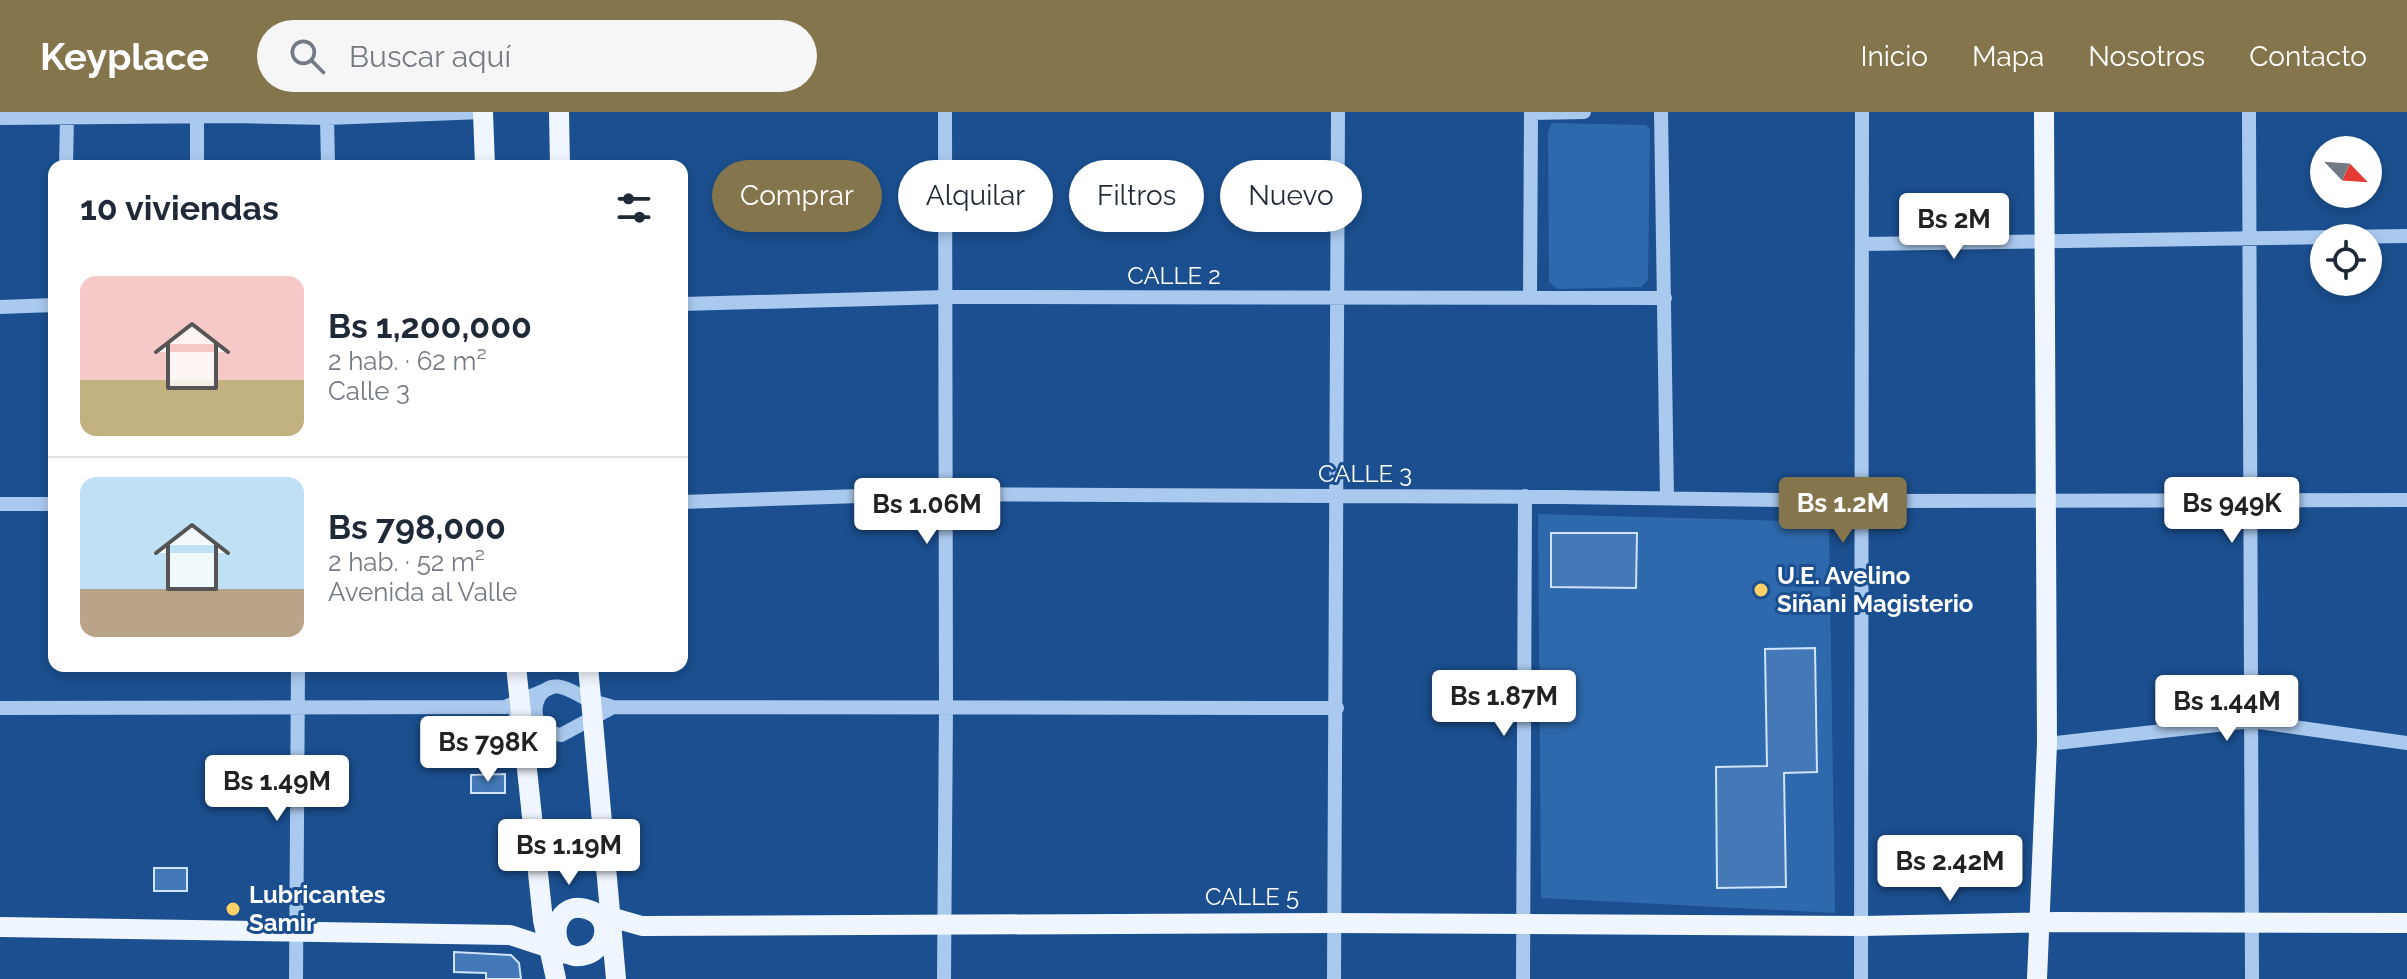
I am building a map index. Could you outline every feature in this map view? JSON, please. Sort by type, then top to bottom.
[{"type":"main road","points":[[483,112],[485,160]]},
{"type":"main road","points":[[559,112],[560,160]]},
{"type":"main road","points":[[2037,979],[2047,744],[2044,112]]},
{"type":"main road","points":[[516,672],[515,707],[546,945],[556,979]]},
{"type":"main road","points":[[588,672],[585,709],[602,915],[616,979]]},
{"type":"main road","points":[[510,935],[578,908],[602,915]]},
{"type":"main road","points":[[567,954],[557,943],[556,928],[558,920],[570,910]]},
{"type":"main road","name":"CALLE 5","points":[[602,915],[642,926],[2407,923]]},
{"type":"main road","name":"CALLE 5","points":[[607,943],[642,926]]},
{"type":"main road","points":[[0,927],[510,935],[574,956],[589,955],[607,943]]},
{"type":"street","points":[[0,118],[229,114],[327,118],[483,112]]},
{"type":"street","points":[[944,979],[945,112]]},
{"type":"street","points":[[1334,979],[1338,112]]},
{"type":"street","points":[[1530,298],[1531,113],[1584,112]]},
{"type":"street","points":[[1661,112],[1667,498]]},
{"type":"street","points":[[1861,979],[1862,112]]},
{"type":"street","points":[[2249,112],[2252,979]]},
{"type":"street","points":[[66,160],[67,116]]},
{"type":"street","points":[[197,116],[197,160]]},
{"type":"street","points":[[327,118],[328,160]]},
{"type":"street","points":[[1862,244],[2407,236]]},
{"type":"street","name":"CALLE 2","points":[[688,304],[946,297],[1665,298]]},
{"type":"street","points":[[0,307],[48,305]]},
{"type":"street","name":"CALLE 3","points":[[688,502],[945,495],[1525,496],[2048,502],[2407,500]]},
{"type":"street","points":[[1523,979],[1525,496]]},
{"type":"street","points":[[0,504],[48,504]]},
{"type":"street","points":[[296,979],[298,672]]},
{"type":"street","points":[[0,708],[515,707],[550,688],[566,687],[585,709]]},
{"type":"street","points":[[541,727],[535,706],[543,692],[550,688]]},
{"type":"street","points":[[585,709],[946,706],[1337,708]]},
{"type":"street","points":[[515,707],[547,732],[561,735],[568,734],[585,709]]},
{"type":"street","points":[[2047,744],[2252,721],[2407,743]]},
{"type":"street","points":[[546,945],[549,979]]},
{"type":"shaded area","points":[[1552,123],[1646,125],[1650,129],[1648,280],[1641,287],[1558,289],[1549,282],[1548,131]]},
{"type":"shaded area","points":[[1538,514],[1829,522],[1835,913],[1541,898]]},
{"type":"building","points":[[1551,533],[1637,533],[1636,588],[1551,587]]},
{"type":"building","points":[[1815,648],[1817,772],[1784,773],[1786,887],[1717,888],[1716,767],[1767,766],[1765,649]]},
{"type":"building","points":[[505,774],[505,793],[471,793],[471,775]]},
{"type":"building","points":[[154,868],[187,868],[187,891],[154,891]]},
{"type":"building","points":[[454,952],[511,955],[519,963],[521,979],[486,979],[486,973],[454,972]]},
{"type":"place","name":"U.E. Avelino Siñani Magisterio","points":[[1761,590]]},
{"type":"place","name":"Lubricantes Samir","points":[[233,909]]}]
